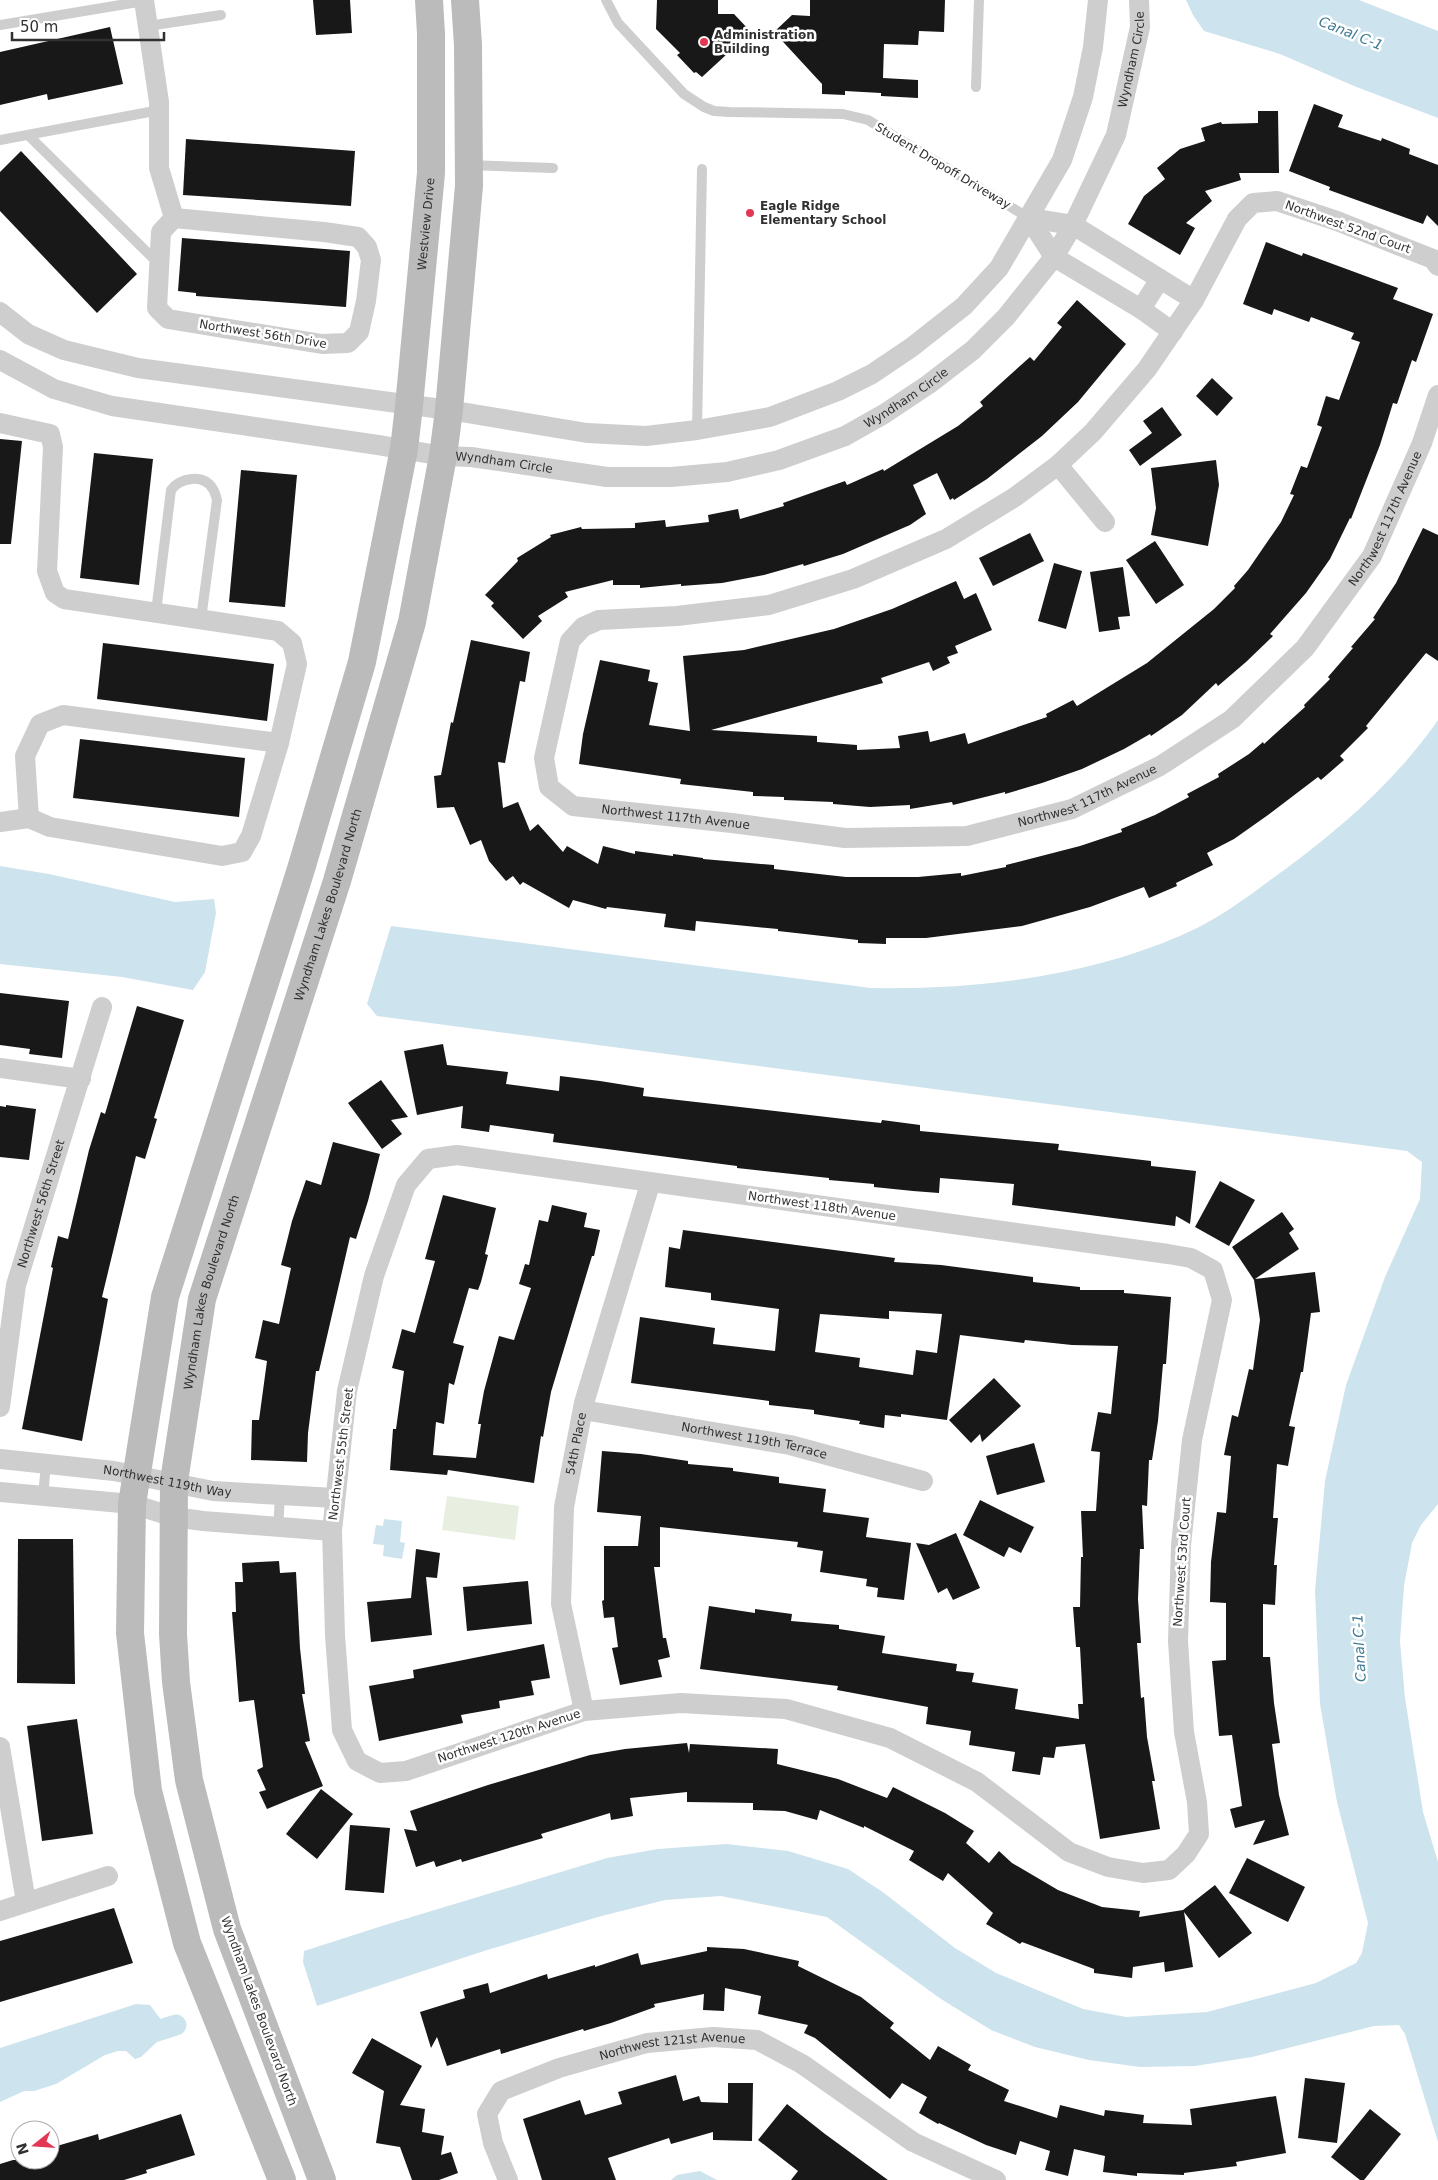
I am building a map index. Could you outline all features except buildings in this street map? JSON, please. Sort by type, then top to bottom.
[{"type":"street","points":[[144,0],[160,110],[159,168],[174,218]]},
{"type":"street","name":"Westview Drive","points":[[404,449],[431,173],[431,34],[429,0]]},
{"type":"street","points":[[449,410],[469,186],[465,0]]},
{"type":"street","points":[[0,313],[28,334],[64,350],[138,368],[449,410],[587,433],[646,436],[697,430],[770,417],[838,391],[872,374],[912,347],[964,306],[999,268],[1062,160],[1083,97],[1093,47],[1098,0]]},
{"type":"street","name":"Wyndham Circle","points":[[443,456],[470,457],[607,478],[671,477],[727,472],[788,457],[845,436],[884,414],[929,384],[973,350],[1006,317],[1054,257],[1072,225],[1116,135],[1140,27],[1139,0]]},
{"type":"street","name":"Northwest 52nd Court","points":[[1194,300],[1237,219],[1253,203],[1277,201],[1337,221],[1433,260],[1438,266]]},
{"type":"street","name":"Northwest 56th Drive","points":[[174,218],[358,237],[368,247],[371,260],[366,301],[359,332],[348,344],[322,344],[168,318],[158,308],[160,264],[161,232],[174,218]]},
{"type":"street","points":[[1029,218],[1072,225],[1194,300],[1147,369],[1108,416],[1058,465],[1105,522]]},
{"type":"street","points":[[1029,218],[1054,257],[1141,309],[1173,332]]},
{"type":"street","points":[[1141,309],[1160,279]]},
{"type":"street","points":[[0,360],[54,389],[112,406],[443,456]]},
{"type":"street","name":"Northwest 117th Avenue","points":[[1058,465],[1015,497],[946,539],[853,579],[769,605],[677,616],[598,620],[583,627],[570,642],[544,758],[549,787],[573,806],[732,823],[845,838],[967,836],[1072,809],[1160,766],[1232,720],[1305,648],[1372,556],[1422,443],[1438,395]]},
{"type":"street","name":"Wyndham Lakes Boulevard North","points":[[322,2180],[227,1930],[189,1780],[176,1682],[174,1644],[174,1481],[202,1299],[337,881],[412,622],[443,456],[449,410]]},
{"type":"street","points":[[0,423],[50,434],[53,447],[48,571],[55,593],[64,598],[278,630],[292,643],[297,664],[278,744],[252,836],[242,852],[222,856],[50,827],[29,818],[0,822]]},
{"type":"street","points":[[282,2180],[187,1943],[148,1791],[130,1633],[132,1504],[165,1297],[301,869],[362,662],[404,449]]},
{"type":"street","points":[[29,818],[25,756],[40,724],[63,715],[278,744]]},
{"type":"street","name":"Northwest 56th Street","points":[[0,1407],[8,1283],[81,1079],[102,1007]]},
{"type":"street","points":[[0,1068],[81,1079]]},
{"type":"street","name":"Northwest 118th Avenue","points":[[428,1159],[457,1155],[650,1184],[1168,1254],[1191,1258],[1213,1270]]},
{"type":"street","name":"Northwest 55th Street","points":[[357,1761],[342,1730],[335,1635],[332,1531],[334,1498],[347,1391],[374,1276],[406,1184],[428,1159]]},
{"type":"street","name":"54th Place","points":[[584,1711],[561,1604],[564,1507],[583,1410],[650,1184]]},
{"type":"street","name":"Northwest 53rd Court","points":[[1186,1854],[1198,1834],[1197,1802],[1184,1732],[1178,1641],[1181,1545],[1192,1440],[1222,1300],[1213,1270]]},
{"type":"street","name":"Northwest 119th Terrace","points":[[583,1410],[790,1446],[923,1481]]},
{"type":"street","name":"Northwest 119th Way","points":[[0,1459],[137,1475],[213,1490],[280,1496],[334,1498]]},
{"type":"street","points":[[0,1492],[132,1504],[174,1517],[278,1528],[332,1531]]},
{"type":"street","name":"Northwest 120th Avenue","points":[[357,1761],[380,1773],[406,1771],[584,1711],[681,1703],[786,1709],[890,1738],[977,1782],[1069,1852],[1108,1867],[1143,1873],[1169,1870],[1186,1854]]},
{"type":"street","points":[[0,1748],[26,1902]]},
{"type":"street","points":[[0,1911],[108,1876]]},
{"type":"street","name":"Northwest 121st Avenue","points":[[508,2180],[493,2143],[487,2114],[502,2091],[559,2068],[647,2043],[713,2037],[757,2040],[802,2064],[913,2142],[996,2180]]},
{"type":"lane","points":[[0,25],[144,0]]},
{"type":"lane","name":"Student Dropoff Driveway","points":[[606,0],[618,23],[684,94],[704,107],[714,111],[729,112],[843,114],[868,120],[1029,218]]},
{"type":"lane","points":[[976,87],[979,0]]},
{"type":"lane","points":[[148,26],[222,15]]},
{"type":"lane","points":[[0,140],[160,110]]},
{"type":"lane","points":[[28,135],[160,264]]},
{"type":"lane","points":[[469,165],[553,168]]},
{"type":"lane","points":[[697,430],[702,169]]},
{"type":"lane","points":[[156,612],[171,490],[177,482],[188,478],[205,481],[212,488],[217,500],[201,619]]},
{"type":"lane","points":[[43,1496],[46,1464]]},
{"type":"lane","points":[[278,1528],[280,1496]]},
{"type":"shaded area","points":[[447,1496],[519,1506],[515,1540],[442,1530]]},
{"type":"water","name":"Canal C-1","points":[[1186,0],[1359,0],[1438,31],[1438,118],[1354,86],[1280,54],[1204,31]]},
{"type":"water","name":"Canal C-1","points":[[1438,720],[1438,1504],[1421,1525],[1412,1543],[1404,1586],[1400,1641],[1405,1698],[1423,1812],[1438,1862],[1438,2142],[1405,2034],[1399,2025],[1374,2026],[1252,2057],[1195,2066],[1140,2067],[1089,2060],[1035,2047],[991,2030],[941,1999],[827,1917],[721,1896],[665,1900],[598,1917],[484,1951],[317,2006],[303,1962],[304,1951],[607,1858],[658,1849],[726,1844],[788,1851],[848,1869],[884,1893],[955,1948],[996,1973],[1083,2009],[1126,2017],[1207,2012],[1316,1983],[1356,1963],[1362,1953],[1368,1923],[1337,1802],[1320,1704],[1315,1591],[1325,1481],[1346,1385],[1385,1277],[1420,1199],[1422,1162],[1407,1151],[377,1016],[367,1004],[391,926],[871,988],[910,988],[990,983],[1069,971],[1108,961],[1193,930],[1227,911],[1259,888],[1316,846],[1361,808],[1402,766]]},
{"type":"water","points":[[0,866],[49,874],[175,902],[214,899],[216,913],[205,972],[193,990],[122,977],[0,964]]},
{"type":"water","points":[[384,1519],[402,1521],[400,1542],[405,1543],[402,1559],[383,1556],[384,1545],[373,1544],[376,1525],[383,1526]]},
{"type":"water","points":[[136,2004],[150,2005],[162,2021],[163,2036],[141,2057],[135,2059],[126,2051],[105,2055],[56,2084],[34,2091],[24,2091],[0,2102],[0,2048]]},
{"type":"water","points":[[700,2171],[717,2180],[671,2180],[677,2175]]},
{"type":"waterway","points":[[135,2038],[176,2025]]},
{"type":"place","name":"Administration Building","points":[[704,42]]},
{"type":"place","name":"Eagle Ridge Elementary School","points":[[750,213]]}]
